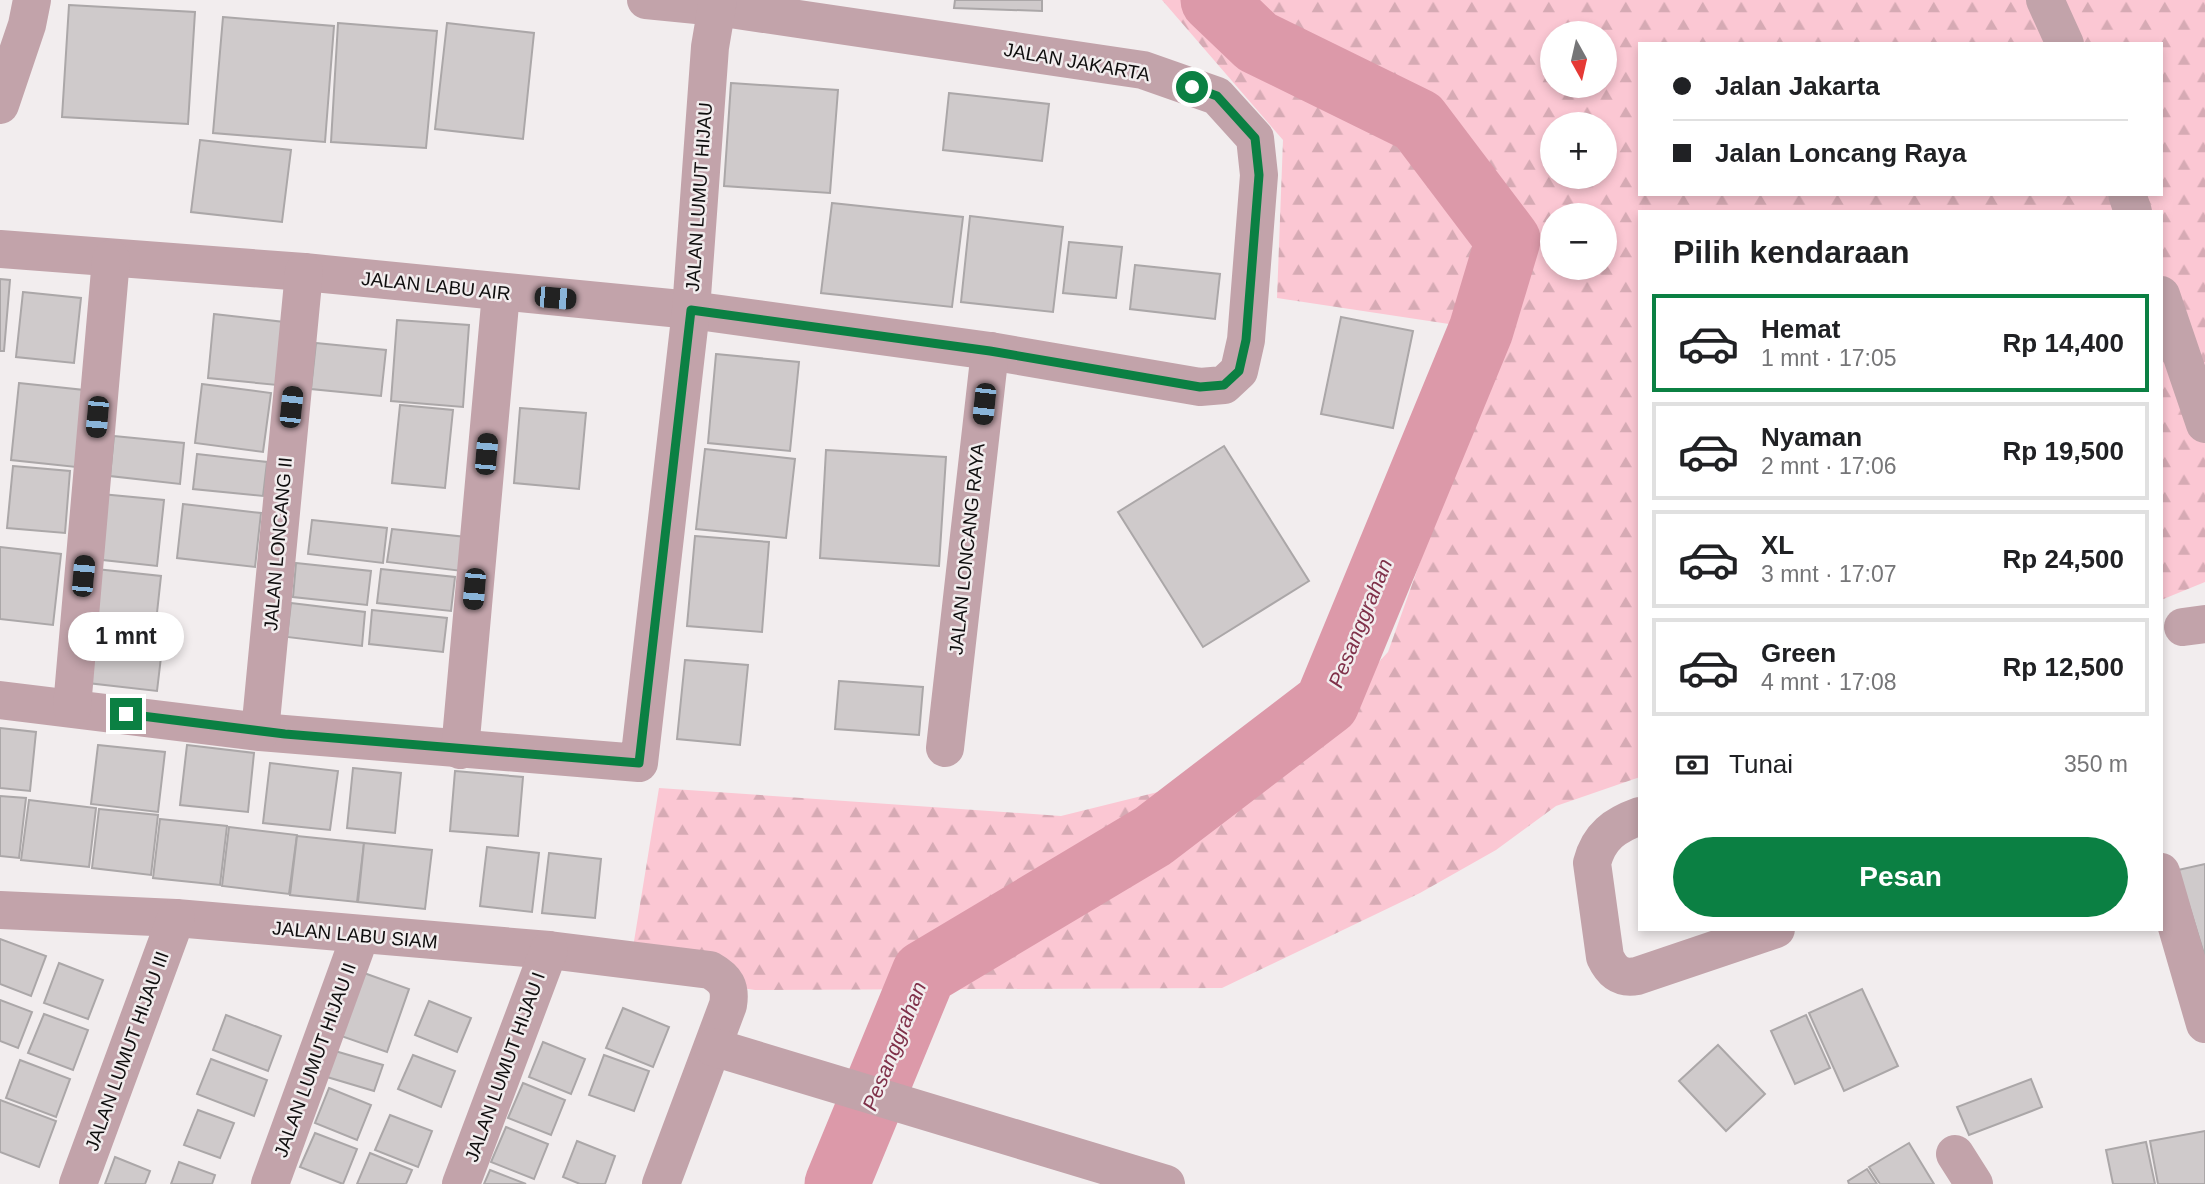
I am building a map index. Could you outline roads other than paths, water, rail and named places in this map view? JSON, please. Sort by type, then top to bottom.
[{"type":"street","points":[[0,105],[27,25],[32,0]]},
{"type":"street","name":"JALAN JAKARTA","points":[[646,0],[718,4],[1143,70],[1217,96],[1255,138],[1259,175],[1246,340],[1239,371]]},
{"type":"street","points":[[2045,0],[2064,42]]},
{"type":"street","name":"JALAN LUMUT HIJAU","points":[[460,750],[639,763],[691,310],[710,47],[718,4]]},
{"type":"street","name":"JALAN LABU AIR","points":[[0,249],[304,272],[691,310],[990,351],[1200,387],[1224,385],[1239,371]]},
{"type":"street","points":[[72,707],[111,259]]},
{"type":"street","name":"JALAN LONCANG II","points":[[260,732],[304,272]]},
{"type":"street","points":[[0,701],[72,707],[260,732],[460,750],[501,293]]},
{"type":"street","points":[[2163,301],[2205,424]]},
{"type":"street","name":"JALAN LONCANG RAYA","points":[[945,748],[990,351]]},
{"type":"street","points":[[1638,817],[1619,824],[1605,835],[1596,847],[1592,863],[1605,957],[1611,970],[1627,978],[1637,976],[1770,931]]},
{"type":"street","points":[[2163,879],[2205,1024]]},
{"type":"street","name":"JALAN LABU SIAM","points":[[0,910],[176,918],[360,936],[548,950],[710,970],[726,981],[729,996],[713,1047]]},
{"type":"street","name":"JALAN LUMUT HIJAU III","points":[[78,1184],[176,918]]},
{"type":"street","name":"JALAN LUMUT HIJAU II","points":[[270,1184],[360,936]]},
{"type":"street","name":"JALAN LUMUT HIJAU I","points":[[461,1184],[548,950]]},
{"type":"street","points":[[661,1184],[713,1047],[1166,1184]]},
{"type":"waterway","name":"Pesanggrahan","points":[[837,1184],[924,973],[1153,836],[1327,703],[1481,330],[1508,240],[1418,121],[1257,42],[1213,0]]}]
